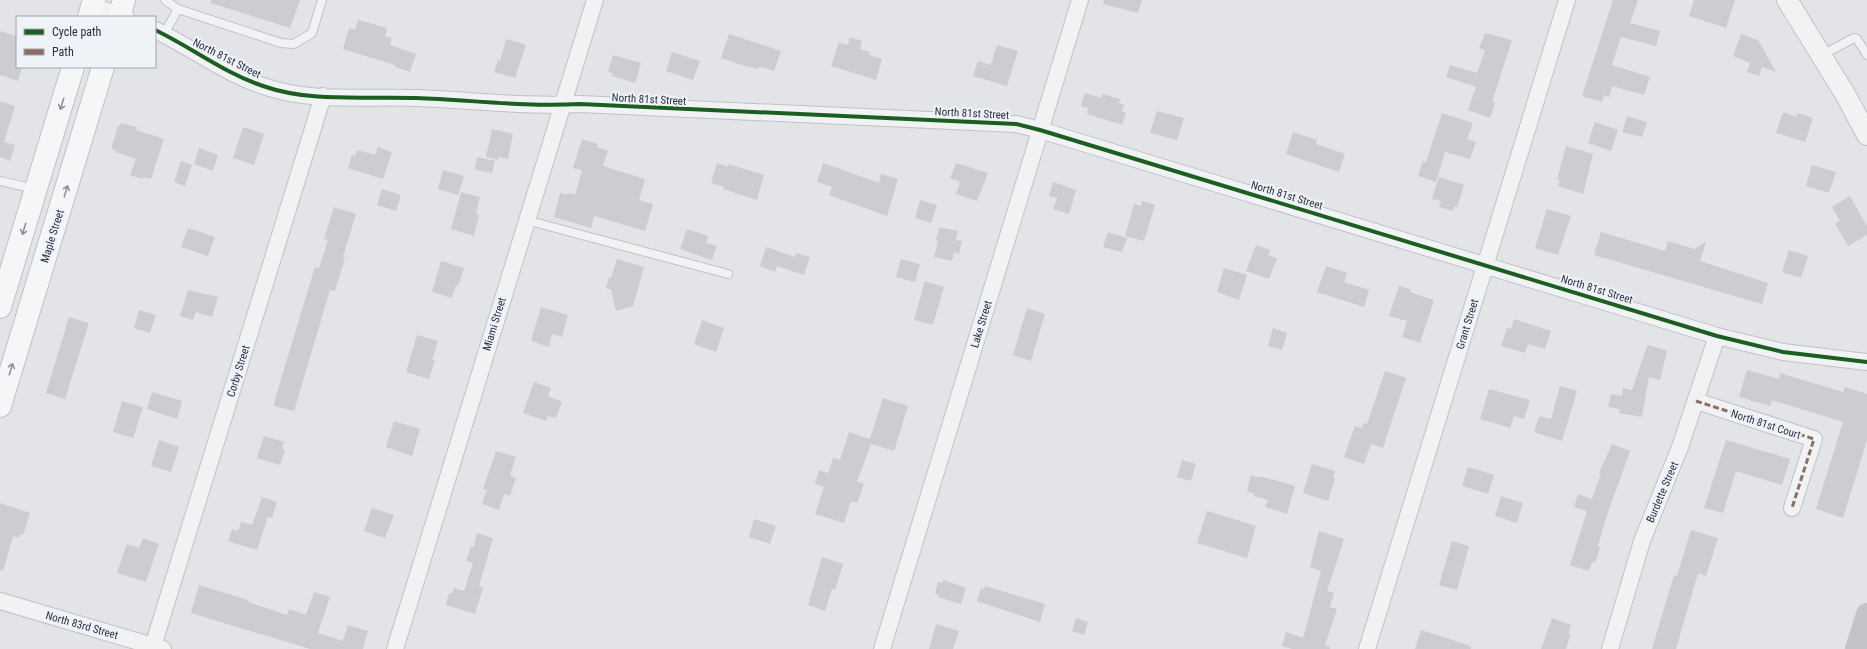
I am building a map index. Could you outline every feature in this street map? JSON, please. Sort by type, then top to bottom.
[{"type":"main road","points":[[0,307],[73,68]]},
{"type":"main road","name":"Maple Street","points":[[0,406],[103,68]]},
{"type":"main road","points":[[1856,649],[1867,614]]},
{"type":"street","name":"Miami Street","points":[[395,649],[561,105],[595,0]]},
{"type":"street","name":"Lake Street","points":[[882,649],[1080,0]]},
{"type":"street","name":"Grant Street","points":[[1367,649],[1567,0]]},
{"type":"street","points":[[1787,0],[1821,55],[1867,135]]},
{"type":"street","points":[[91,8],[122,12]]},
{"type":"street","name":"North 81st Street","points":[[160,32],[242,78],[263,86],[300,95],[417,98],[561,105],[580,104],[1016,124],[1485,264],[1717,336],[1782,352],[1867,362]]},
{"type":"street","name":"Corby Street","points":[[158,647],[323,96]]},
{"type":"street","name":"Burdette Street","points":[[1610,649],[1642,541],[1680,448],[1717,336]]},
{"type":"street","name":"North 81st Court","points":[[1696,401],[1814,439],[1792,508]]},
{"type":"street","name":"North 83rd Street","points":[[0,602],[158,647]]},
{"type":"lane","points":[[165,0],[178,9],[281,43],[294,44],[312,33],[322,0]]},
{"type":"lane","points":[[160,32],[178,9]]},
{"type":"lane","points":[[1821,55],[1854,38],[1857,39],[1867,55]]},
{"type":"lane","points":[[0,181],[36,189]]},
{"type":"lane","points":[[526,220],[728,274]]},
{"type":"building","points":[[211,0],[300,0],[290,28],[211,3]]},
{"type":"building","points":[[1104,0],[1142,0],[1138,13],[1103,4]]},
{"type":"building","points":[[1613,0],[1638,0],[1630,23],[1660,31],[1656,46],[1621,37],[1612,65],[1650,77],[1644,95],[1612,86],[1609,97],[1604,95],[1602,102],[1582,96]]},
{"type":"building","points":[[1694,0],[1735,0],[1726,28],[1689,16]]},
{"type":"building","points":[[358,20],[387,28],[385,36],[392,38],[390,45],[416,54],[410,72],[395,67],[395,65],[343,49],[349,28],[355,30]]},
{"type":"building","points":[[0,31],[16,36],[16,68],[22,68],[18,81],[0,75]]},
{"type":"building","points":[[1485,33],[1512,40],[1492,102],[1495,103],[1490,118],[1468,110],[1476,87],[1446,77],[1450,65],[1477,73],[1485,50],[1479,48]]},
{"type":"building","points":[[729,34],[781,51],[774,71],[759,66],[759,69],[745,66],[721,58]]},
{"type":"building","points":[[1741,34],[1758,40],[1776,72],[1762,67],[1759,76],[1747,72],[1750,63],[1733,56]]},
{"type":"building","points":[[850,37],[862,41],[860,49],[870,52],[869,55],[882,59],[876,80],[831,66],[839,42],[848,45]]},
{"type":"building","points":[[506,39],[526,45],[515,78],[494,72],[498,60],[500,61]]},
{"type":"building","points":[[997,45],[1018,51],[1007,86],[973,76],[978,61],[991,65]]},
{"type":"building","points":[[672,52],[700,61],[693,80],[666,71]]},
{"type":"building","points":[[613,55],[641,63],[635,83],[612,76],[613,73],[608,72]]},
{"type":"building","points":[[1085,93],[1101,98],[1102,94],[1120,99],[1119,103],[1124,104],[1122,111],[1126,113],[1122,125],[1087,114],[1088,108],[1081,106]]},
{"type":"building","points":[[0,101],[15,106],[4,142],[15,145],[10,161],[0,157]]},
{"type":"building","points":[[1157,111],[1184,118],[1177,140],[1150,133]]},
{"type":"building","points":[[1783,112],[1796,117],[1798,113],[1813,118],[1805,142],[1776,133]]},
{"type":"building","points":[[1442,113],[1473,123],[1467,139],[1476,142],[1470,159],[1445,152],[1436,182],[1418,176],[1423,161],[1426,162]]},
{"type":"building","points":[[1627,116],[1647,122],[1642,137],[1622,132]]},
{"type":"building","points":[[1595,122],[1618,130],[1611,151],[1588,143]]},
{"type":"building","points":[[121,123],[137,127],[136,130],[164,139],[151,179],[143,177],[143,179],[130,175],[136,159],[115,152],[116,150],[111,149],[118,126],[120,126]]},
{"type":"building","points":[[243,127],[264,134],[254,165],[233,158]]},
{"type":"building","points":[[492,129],[513,134],[508,159],[499,157],[498,160],[486,157]]},
{"type":"building","points":[[1293,132],[1317,140],[1316,144],[1345,154],[1339,172],[1286,154]]},
{"type":"building","points":[[582,139],[598,144],[597,147],[608,151],[603,166],[645,179],[639,200],[653,204],[645,231],[594,216],[591,228],[554,217],[560,193],[575,195],[582,170],[573,168]]},
{"type":"building","points":[[1566,146],[1593,154],[1583,194],[1558,186],[1560,180],[1557,179]]},
{"type":"building","points":[[378,147],[392,152],[383,179],[348,168],[352,155],[355,156],[357,150],[375,155]]},
{"type":"building","points":[[199,148],[218,155],[213,171],[194,164]]},
{"type":"building","points":[[477,157],[495,161],[492,173],[475,170]]},
{"type":"building","points":[[181,161],[192,165],[185,186],[174,182]]},
{"type":"building","points":[[717,163],[728,167],[729,164],[764,175],[757,200],[723,189],[724,187],[711,183]]},
{"type":"building","points":[[823,163],[879,183],[881,174],[898,179],[887,216],[829,195],[832,187],[817,182]]},
{"type":"building","points":[[956,163],[988,173],[977,201],[956,194],[960,182],[950,178]]},
{"type":"building","points":[[1812,165],[1836,172],[1829,193],[1806,186]]},
{"type":"building","points":[[443,170],[464,176],[458,195],[438,189]]},
{"type":"building","points":[[1439,177],[1464,185],[1457,207],[1455,206],[1453,211],[1439,207],[1441,201],[1432,199]]},
{"type":"building","points":[[1053,182],[1076,190],[1069,214],[1053,209],[1057,198],[1049,196]]},
{"type":"building","points":[[382,189],[401,195],[396,211],[377,205]]},
{"type":"building","points":[[461,192],[480,197],[476,214],[479,215],[474,236],[451,229]]},
{"type":"building","points":[[1850,196],[1867,226],[1867,235],[1848,246],[1835,224],[1840,221],[1832,207]]},
{"type":"building","points":[[920,200],[937,205],[931,223],[915,218]]},
{"type":"building","points":[[1142,201],[1155,205],[1144,241],[1125,236],[1134,204],[1141,206]]},
{"type":"building","points":[[334,207],[356,214],[343,257],[345,258],[335,291],[330,290],[294,411],[274,406],[315,267],[319,268],[328,240],[324,239]]},
{"type":"building","points":[[1547,209],[1571,216],[1558,255],[1535,248]]},
{"type":"building","points":[[939,227],[958,231],[956,240],[962,241],[959,254],[954,252],[952,261],[934,257],[938,241],[936,240]]},
{"type":"building","points":[[188,228],[215,237],[208,256],[181,247]]},
{"type":"building","points":[[687,229],[708,236],[706,243],[717,246],[712,260],[680,249]]},
{"type":"building","points":[[1108,232],[1127,238],[1122,252],[1103,247]]},
{"type":"building","points":[[1601,232],[1665,251],[1668,241],[1694,249],[1706,242],[1700,261],[1768,283],[1762,304],[1594,255]]},
{"type":"building","points":[[1256,245],[1270,250],[1268,255],[1277,258],[1269,279],[1246,271]]},
{"type":"building","points":[[766,247],[795,257],[796,253],[810,257],[804,275],[777,266],[775,272],[760,266]]},
{"type":"building","points":[[1789,250],[1808,256],[1801,278],[1782,272]]},
{"type":"building","points":[[617,259],[644,267],[633,306],[616,311],[611,290],[606,288]]},
{"type":"building","points":[[901,259],[920,264],[915,282],[896,277]]},
{"type":"building","points":[[441,261],[464,268],[452,298],[432,292]]},
{"type":"building","points":[[1326,266],[1347,273],[1344,282],[1369,290],[1364,307],[1317,292]]},
{"type":"building","points":[[1224,268],[1247,275],[1239,300],[1217,292]]},
{"type":"building","points":[[925,281],[944,287],[933,325],[914,320]]},
{"type":"building","points":[[1399,286],[1410,289],[1410,292],[1434,300],[1420,343],[1402,337],[1407,321],[1389,316]]},
{"type":"building","points":[[188,290],[218,297],[212,317],[196,312],[193,320],[180,316]]},
{"type":"building","points":[[541,307],[568,315],[562,337],[552,334],[549,347],[531,341]]},
{"type":"building","points":[[1027,308],[1045,314],[1031,361],[1013,355]]},
{"type":"building","points":[[139,310],[156,315],[150,333],[134,328]]},
{"type":"building","points":[[69,317],[89,323],[65,399],[46,393]]},
{"type":"building","points":[[1514,319],[1551,331],[1545,349],[1528,344],[1525,353],[1501,346],[1507,328],[1511,329]]},
{"type":"building","points":[[702,320],[724,328],[716,352],[694,344]]},
{"type":"building","points":[[1273,328],[1287,333],[1282,350],[1268,346]]},
{"type":"building","points":[[417,335],[438,341],[432,360],[435,360],[429,379],[406,372]]},
{"type":"building","points":[[1649,345],[1667,351],[1660,380],[1649,377],[1642,417],[1619,413],[1620,409],[1608,407],[1611,394],[1622,396],[1623,388],[1632,390],[1647,346]]},
{"type":"building","points":[[1747,370],[1779,379],[1780,373],[1843,392],[1845,387],[1867,394],[1867,440],[1843,518],[1816,509],[1843,422],[1772,400],[1770,406],[1739,397]]},
{"type":"building","points":[[1385,371],[1406,378],[1383,448],[1371,444],[1364,464],[1344,457],[1355,426],[1362,428],[1364,423],[1367,424]]},
{"type":"building","points":[[534,382],[551,388],[548,396],[562,402],[556,418],[548,416],[546,421],[523,413]]},
{"type":"building","points":[[1560,386],[1577,391],[1562,441],[1534,432],[1539,416],[1551,419]]},
{"type":"building","points":[[1489,389],[1530,400],[1524,419],[1514,416],[1510,428],[1480,419]]},
{"type":"building","points":[[152,392],[182,401],[177,419],[147,409]]},
{"type":"building","points":[[883,398],[908,406],[894,451],[871,444],[857,482],[864,484],[857,503],[851,501],[844,523],[815,514],[824,487],[815,484],[819,470],[828,473],[833,458],[840,460],[849,432],[870,439]]},
{"type":"building","points":[[122,401],[143,407],[133,438],[113,432]]},
{"type":"building","points":[[394,421],[420,429],[412,456],[386,447]]},
{"type":"building","points":[[264,436],[284,442],[282,449],[285,450],[280,465],[257,458]]},
{"type":"building","points":[[159,440],[179,447],[171,472],[151,466]]},
{"type":"building","points":[[1726,440],[1790,459],[1782,485],[1736,471],[1723,513],[1704,508]]},
{"type":"building","points":[[1612,444],[1630,451],[1606,518],[1595,563],[1592,562],[1589,571],[1570,565],[1587,511],[1574,507],[1578,494],[1592,499],[1601,473],[1599,473]]},
{"type":"building","points":[[496,451],[516,457],[510,476],[516,478],[510,496],[504,494],[499,510],[482,504],[487,490],[483,489]]},
{"type":"building","points":[[1182,460],[1196,464],[1191,481],[1177,477]]},
{"type":"building","points":[[1312,464],[1335,471],[1333,477],[1335,478],[1328,501],[1303,493]]},
{"type":"building","points":[[1468,467],[1494,475],[1488,494],[1462,486]]},
{"type":"building","points":[[1251,475],[1259,478],[1260,476],[1295,486],[1287,514],[1265,507],[1268,500],[1254,496],[1255,494],[1247,491]]},
{"type":"building","points":[[1501,496],[1523,503],[1517,523],[1495,516]]},
{"type":"building","points":[[262,497],[277,502],[272,518],[268,517],[257,550],[228,541],[232,529],[238,531],[241,522],[252,525]]},
{"type":"building","points":[[0,503],[30,513],[23,535],[20,534],[19,538],[13,536],[3,571],[0,570]]},
{"type":"building","points":[[372,508],[394,515],[385,538],[364,531]]},
{"type":"building","points":[[1207,511],[1256,526],[1247,558],[1197,543]]},
{"type":"building","points":[[754,519],[776,526],[770,544],[749,537]]},
{"type":"building","points":[[1691,530],[1718,538],[1706,576],[1698,573],[1676,649],[1652,649],[1674,575],[1677,576]]},
{"type":"building","points":[[1319,531],[1344,539],[1327,591],[1334,593],[1330,607],[1337,609],[1325,645],[1330,647],[1330,649],[1292,649],[1282,646],[1286,632],[1303,638],[1321,571],[1310,567]]},
{"type":"building","points":[[477,533],[493,538],[479,586],[483,587],[475,614],[446,605],[449,593],[452,593],[454,588],[464,591],[473,563],[466,561],[471,546],[474,547]]},
{"type":"building","points":[[143,538],[159,544],[146,582],[117,573],[127,544],[139,548]]},
{"type":"building","points":[[1452,541],[1469,546],[1457,590],[1439,585]]},
{"type":"building","points":[[822,557],[843,564],[835,590],[832,589],[825,611],[808,605]]},
{"type":"building","points":[[943,580],[966,588],[961,604],[938,597],[939,595],[935,594],[938,582],[942,583]]},
{"type":"building","points":[[199,585],[248,600],[248,602],[287,615],[289,609],[306,615],[314,592],[330,597],[318,633],[343,641],[348,625],[368,631],[363,649],[310,649],[191,613]]},
{"type":"building","points":[[985,586],[1045,604],[1040,622],[977,601],[981,588],[984,589]]},
{"type":"building","points":[[1076,618],[1088,622],[1084,635],[1072,631]]},
{"type":"building","points":[[1552,618],[1571,625],[1568,634],[1571,634],[1566,649],[1541,649]]},
{"type":"building","points":[[936,624],[959,631],[953,649],[929,649]]},
{"type":"building","points":[[1421,630],[1471,646],[1471,649],[1415,649]]},
{"type":"marked path","points":[[1696,401],[1814,439],[1792,508]]},
{"type":"cycle path","points":[[156,31],[249,81],[300,95],[339,98],[416,98],[518,104],[580,104],[1016,124],[1040,130],[1717,336],[1783,352],[1867,362]]}]
